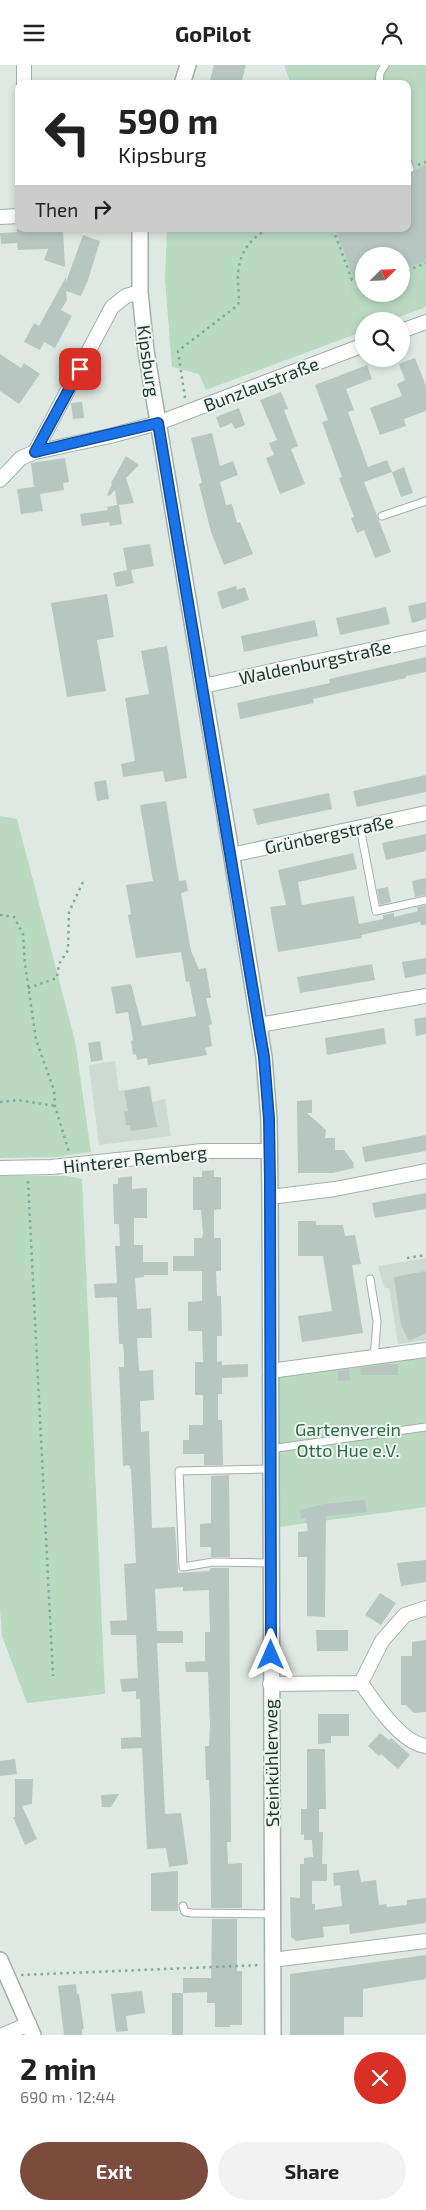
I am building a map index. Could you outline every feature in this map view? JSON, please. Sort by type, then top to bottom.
[{"type":"street","points":[[24,65],[24,80]]},
{"type":"street","points":[[183,80],[188,65]]},
{"type":"street","points":[[0,217],[15,216]]},
{"type":"street","name":"Kipsburg","points":[[140,232],[140,292],[146,351],[158,423]]},
{"type":"street","points":[[35,452],[112,307],[126,297],[140,292]]},
{"type":"street","points":[[410,328],[426,322]]},
{"type":"street","name":"Bunzlaustraße","points":[[158,423],[355,348]]},
{"type":"street","points":[[0,480],[21,458],[35,452],[118,434],[158,423]]},
{"type":"street","name":"Steinkühlerweg","points":[[158,423],[231,855],[268,1091],[270,1151],[272,2035]]},
{"type":"street","name":"Waldenburgstraße","points":[[203,686],[426,638]]},
{"type":"street","name":"Grünbergstraße","points":[[231,855],[426,813]]},
{"type":"street","points":[[258,1025],[426,996]]},
{"type":"street","name":"Hinterer Remberg","points":[[0,1167],[73,1165],[195,1152],[270,1151]]},
{"type":"street","points":[[270,1197],[326,1190],[426,1171]]},
{"type":"street","points":[[270,1371],[426,1350]]},
{"type":"street","points":[[361,1683],[382,1641],[405,1615],[426,1608]]},
{"type":"street","points":[[270,1684],[361,1683]]},
{"type":"street","points":[[361,1683],[392,1723],[416,1745],[426,1746]]},
{"type":"street","points":[[272,1960],[426,1941]]},
{"type":"street","points":[[0,1960],[31,2029],[3,2035]]},
{"type":"lane","points":[[379,80],[380,73],[385,65]]},
{"type":"lane","points":[[382,516],[426,501]]},
{"type":"lane","points":[[360,827],[376,911],[426,900]]},
{"type":"lane","points":[[370,1279],[377,1321],[374,1358]]},
{"type":"lane","points":[[270,1449],[426,1427]]},
{"type":"lane","points":[[270,1469],[179,1471],[183,1567],[213,1563],[271,1563]]},
{"type":"lane","points":[[183,1906],[185,1912],[192,1913],[272,1914]]},
{"type":"path","points":[[188,411],[178,351],[238,305],[239,267],[244,248],[252,239],[263,232]]},
{"type":"path","points":[[334,232],[352,280],[355,279]]},
{"type":"path","points":[[410,269],[426,263]]},
{"type":"path","points":[[28,988],[57,978],[59,964],[68,949],[69,912],[83,882]]},
{"type":"path","points":[[0,915],[14,917],[23,934],[28,988],[36,1040],[54,1090],[55,1106],[73,1165]]},
{"type":"path","points":[[0,1102],[18,1100],[55,1106]]},
{"type":"path","points":[[27,1167],[53,1676]]},
{"type":"path","points":[[407,1258],[426,1255]]},
{"type":"path","points":[[14,1975],[256,1966],[272,1960]]},
{"type":"shaded area","points":[[115,1061],[119,1091],[151,1086],[152,1102],[165,1099],[171,1136],[99,1145],[89,1065]]},
{"type":"shaded area","points":[[426,1258],[426,1340],[398,1344],[389,1288],[385,1288],[378,1266]]},
{"type":"green space","points":[[284,65],[426,65],[426,307],[410,313],[355,312],[355,334],[206,390],[199,374],[172,367],[165,280],[167,232],[411,232],[411,80],[290,80]]},
{"type":"green space","points":[[0,816],[17,819],[75,1041],[91,1152],[57,1157],[0,1158]]},
{"type":"green space","points":[[0,1176],[67,1176],[82,1179],[105,1694],[27,1703],[2,1636],[0,1609]]},
{"type":"green space","name":"Gartenverein Otto Hue e.V.","points":[[426,1350],[426,1507],[271,1528],[270,1371]]},
{"type":"building","points":[[214,65],[246,65],[242,80],[210,80]]},
{"type":"building","points":[[426,165],[426,261],[410,267],[410,247],[355,247],[354,278],[336,232],[411,232],[412,174],[415,170]]},
{"type":"building","points":[[63,232],[65,267],[44,260],[48,249],[18,250],[17,243],[1,244],[0,233]]},
{"type":"building","points":[[83,235],[100,241],[88,280],[81,296],[66,291],[67,300],[61,310],[72,316],[55,348],[44,342],[40,350],[24,342],[34,323],[39,326],[66,277],[66,282]]},
{"type":"building","points":[[0,354],[21,368],[24,363],[40,374],[19,404],[0,391]]},
{"type":"building","points":[[415,358],[426,386],[426,411],[404,419],[406,426],[380,435],[370,408],[402,396],[397,384],[405,380],[400,367],[410,367],[410,360]]},
{"type":"building","points":[[362,367],[368,367],[372,379],[346,389],[354,410],[348,412],[368,467],[387,460],[392,472],[364,482],[391,552],[375,558],[364,530],[357,533],[351,518],[354,517],[339,478],[342,477],[322,422],[328,420],[315,385]]},
{"type":"building","points":[[281,392],[288,409],[284,410],[298,446],[291,449],[305,484],[280,494],[266,458],[274,455],[269,443],[277,440],[260,400]]},
{"type":"building","points":[[82,402],[84,418],[73,419],[71,403]]},
{"type":"building","points":[[239,408],[245,425],[235,429],[232,423],[220,428],[216,417]]},
{"type":"building","points":[[212,433],[220,466],[233,461],[238,475],[220,482],[226,505],[232,504],[237,523],[240,522],[253,554],[224,565],[211,532],[199,484],[202,483],[191,438]]},
{"type":"building","points":[[126,456],[139,465],[126,478],[134,503],[119,505],[122,524],[110,526],[109,522],[82,526],[80,514],[108,510],[107,507],[117,505],[115,490],[109,496],[107,495],[111,483]]},
{"type":"building","points":[[65,458],[69,482],[63,483],[64,490],[40,494],[43,511],[21,514],[17,489],[34,487],[31,463]]},
{"type":"building","points":[[404,467],[413,493],[401,497],[392,472]]},
{"type":"building","points":[[150,544],[154,566],[131,570],[134,583],[116,587],[113,573],[127,570],[123,548]]},
{"type":"building","points":[[236,586],[237,590],[245,587],[249,600],[222,609],[217,592]]},
{"type":"building","points":[[107,594],[114,637],[97,640],[106,691],[67,697],[51,603]]},
{"type":"building","points":[[426,602],[426,619],[412,623],[408,606]]},
{"type":"building","points":[[386,607],[390,624],[340,635],[336,618]]},
{"type":"building","points":[[315,620],[318,636],[244,652],[241,636]]},
{"type":"building","points":[[167,646],[187,778],[165,782],[163,771],[123,777],[121,764],[135,761],[125,698],[149,694],[141,651]]},
{"type":"building","points":[[426,657],[426,672],[313,699],[314,703],[240,719],[237,703],[330,683],[329,679]]},
{"type":"building","points":[[426,775],[426,792],[357,807],[353,791]]},
{"type":"building","points":[[106,780],[109,799],[97,801],[94,782]]},
{"type":"building","points":[[329,793],[332,809],[257,825],[253,809]]},
{"type":"building","points":[[166,801],[179,881],[186,880],[188,891],[181,893],[191,951],[199,969],[206,968],[211,998],[206,998],[212,1024],[209,1025],[212,1046],[205,1048],[207,1055],[148,1065],[147,1058],[137,1060],[136,1054],[133,1055],[131,1041],[133,1040],[128,1012],[116,1014],[111,987],[131,984],[142,1026],[196,1016],[189,981],[186,982],[181,952],[136,958],[128,915],[131,914],[126,885],[153,881],[140,805]]},
{"type":"building","points":[[426,834],[426,851],[386,860],[382,843]]},
{"type":"building","points":[[353,853],[357,869],[298,882],[302,905],[354,896],[359,924],[383,919],[383,915],[394,913],[394,917],[418,911],[417,907],[426,905],[426,925],[421,925],[420,922],[361,935],[362,938],[278,952],[270,907],[286,905],[278,870]]},
{"type":"building","points":[[426,878],[426,895],[415,897],[412,881]]},
{"type":"building","points":[[388,887],[391,902],[380,905],[377,889]]},
{"type":"building","points":[[426,958],[426,974],[405,978],[402,962]]},
{"type":"building","points":[[372,964],[375,980],[300,993],[297,977]]},
{"type":"building","points":[[426,1017],[426,1034],[416,1036],[414,1019]]},
{"type":"building","points":[[384,1028],[386,1044],[327,1055],[325,1038]]},
{"type":"building","points":[[100,1041],[103,1060],[91,1062],[88,1043]]},
{"type":"building","points":[[149,1086],[157,1127],[131,1131],[130,1125],[126,1125],[124,1112],[128,1111],[124,1091]]},
{"type":"building","points":[[312,1100],[312,1113],[307,1113],[326,1130],[325,1138],[335,1138],[335,1150],[344,1150],[353,1162],[354,1168],[333,1173],[298,1173],[297,1101]]},
{"type":"building","points":[[426,1135],[426,1151],[365,1162],[362,1147]]},
{"type":"building","points":[[214,1170],[214,1177],[221,1177],[221,1209],[214,1210],[214,1238],[221,1238],[221,1271],[216,1271],[217,1296],[221,1296],[222,1336],[217,1336],[217,1362],[222,1361],[222,1365],[248,1364],[248,1377],[222,1378],[222,1394],[218,1394],[218,1420],[222,1420],[223,1465],[204,1465],[204,1454],[183,1454],[183,1440],[189,1440],[189,1425],[203,1425],[203,1395],[195,1395],[195,1362],[203,1362],[202,1331],[188,1331],[188,1302],[202,1301],[202,1271],[173,1271],[173,1256],[194,1256],[194,1238],[202,1238],[203,1233],[201,1210],[193,1210],[193,1177],[202,1177],[202,1171]]},
{"type":"building","points":[[132,1176],[132,1189],[147,1188],[147,1218],[134,1218],[134,1245],[143,1245],[143,1262],[168,1262],[168,1275],[144,1275],[144,1277],[135,1278],[137,1309],[151,1308],[152,1338],[137,1338],[139,1371],[153,1370],[154,1400],[140,1401],[141,1432],[149,1431],[152,1528],[175,1527],[178,1573],[209,1571],[211,1568],[229,1568],[231,1842],[227,1842],[228,1864],[242,1863],[242,1908],[211,1908],[210,1803],[209,1780],[206,1780],[205,1746],[209,1746],[210,1725],[208,1672],[186,1672],[185,1662],[205,1661],[205,1632],[210,1632],[209,1590],[183,1591],[183,1587],[155,1589],[157,1631],[183,1631],[183,1643],[157,1643],[165,1814],[181,1813],[188,1864],[169,1867],[166,1848],[147,1849],[142,1748],[121,1749],[121,1738],[141,1737],[140,1699],[136,1699],[136,1691],[122,1692],[120,1679],[138,1678],[136,1635],[111,1635],[110,1621],[127,1620],[124,1564],[136,1563],[131,1470],[129,1465],[123,1466],[119,1367],[124,1367],[124,1355],[123,1344],[119,1344],[117,1297],[95,1298],[94,1284],[117,1283],[115,1246],[120,1246],[119,1224],[114,1224],[113,1184],[118,1184],[118,1178]]},
{"type":"building","points":[[426,1193],[426,1209],[375,1218],[372,1203]]},
{"type":"building","points":[[298,1221],[316,1221],[316,1225],[343,1225],[345,1236],[355,1235],[361,1264],[352,1265],[363,1333],[302,1342],[298,1316],[332,1311],[323,1256],[298,1256]]},
{"type":"building","points":[[426,1271],[426,1333],[409,1341],[401,1325],[394,1277]]},
{"type":"building","points":[[398,1364],[398,1375],[361,1375],[360,1368]]},
{"type":"building","points":[[349,1369],[350,1380],[338,1381],[338,1371]]},
{"type":"building","points":[[229,1475],[230,1557],[211,1557],[211,1547],[200,1547],[200,1524],[211,1523],[211,1476]]},
{"type":"building","points":[[365,1500],[367,1512],[326,1516],[325,1617],[307,1616],[307,1557],[298,1557],[298,1532],[308,1531],[306,1518],[301,1518],[300,1510],[324,1504]]},
{"type":"building","points":[[426,1560],[426,1582],[401,1586],[397,1563]]},
{"type":"building","points":[[380,1593],[396,1603],[381,1625],[365,1615]]},
{"type":"building","points":[[316,1630],[348,1630],[348,1651],[317,1651]]},
{"type":"building","points":[[426,1640],[426,1712],[414,1713],[406,1705],[401,1705],[401,1656],[412,1656],[412,1642]]},
{"type":"building","points":[[318,1714],[349,1714],[349,1736],[331,1736],[331,1743],[318,1744]]},
{"type":"building","points":[[380,1733],[389,1740],[391,1738],[410,1755],[398,1769],[381,1754],[379,1756],[368,1746]]},
{"type":"building","points":[[307,1749],[325,1749],[326,1809],[319,1809],[319,1832],[323,1832],[322,1864],[327,1864],[327,1881],[312,1881],[312,1904],[315,1904],[315,1910],[342,1906],[340,1885],[334,1886],[333,1873],[359,1870],[361,1882],[376,1880],[379,1905],[386,1904],[387,1907],[407,1905],[407,1900],[426,1898],[426,1923],[350,1934],[349,1924],[323,1927],[324,1937],[296,1941],[291,1937],[290,1897],[300,1898],[300,1864],[304,1864],[304,1858],[313,1857],[312,1840],[304,1840],[304,1834],[301,1835],[301,1809],[307,1809]]},
{"type":"building","points":[[15,1759],[17,1774],[0,1776],[0,1761]]},
{"type":"building","points":[[15,1779],[33,1779],[32,1804],[22,1806],[37,1839],[25,1845],[13,1817],[15,1817]]},
{"type":"building","points":[[119,1794],[111,1807],[102,1807],[101,1795]]},
{"type":"building","points":[[178,1871],[178,1911],[151,1911],[151,1873]]},
{"type":"building","points":[[212,1919],[237,1919],[237,1971],[242,1971],[242,2025],[215,2027],[215,2003],[207,2003],[207,1992],[183,1993],[183,1978],[211,1978]]},
{"type":"building","points":[[426,1955],[426,1979],[363,1989],[363,2017],[344,2017],[344,2035],[290,2035],[290,1974]]},
{"type":"building","points":[[76,1984],[84,2029],[82,2029],[82,2035],[64,2035],[58,1986]]},
{"type":"building","points":[[142,1991],[145,2013],[126,2016],[128,2031],[116,2032],[111,1994]]},
{"type":"building","points":[[172,1993],[183,1993],[183,2035],[172,2035]]},
{"type":"route","points":[[80,369],[35,452],[134,431],[158,423],[264,1057],[268,1091],[270,1181],[271,1655]]}]
